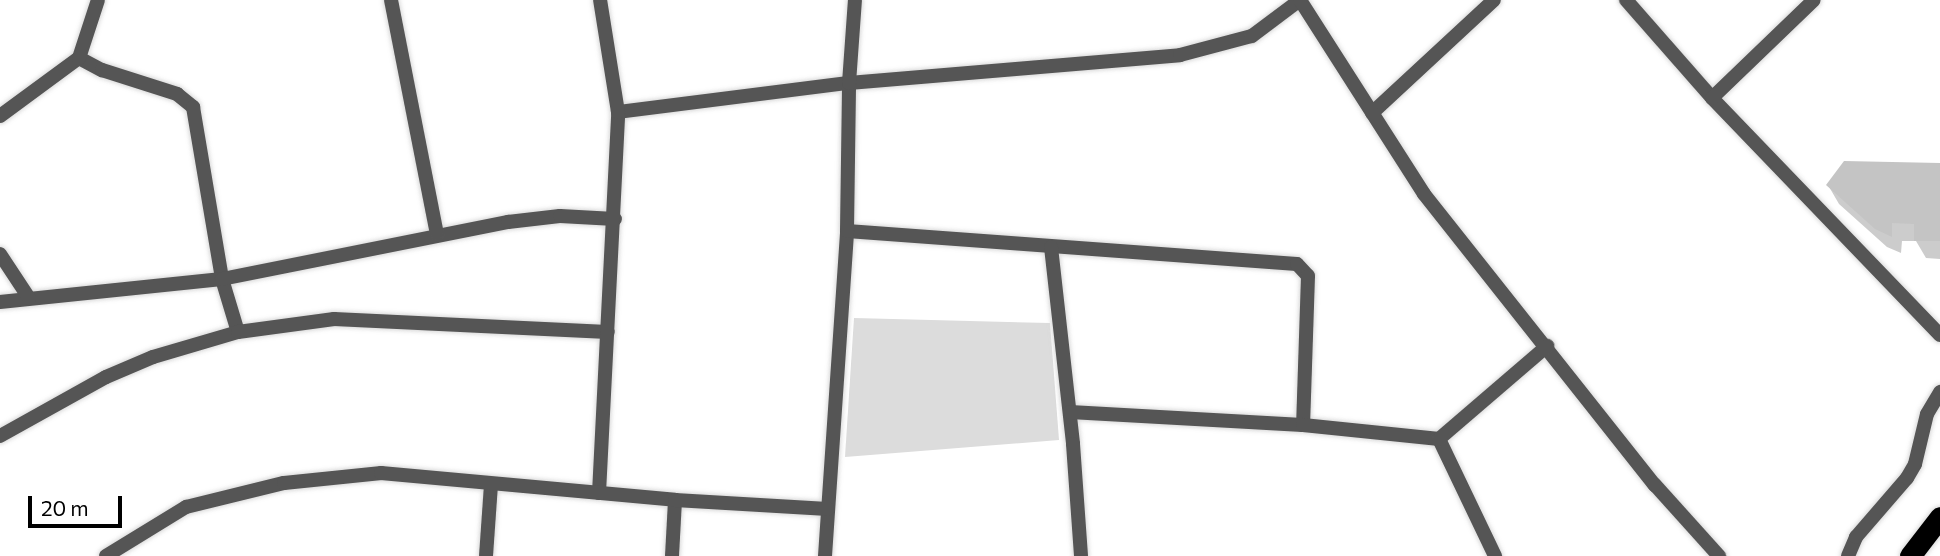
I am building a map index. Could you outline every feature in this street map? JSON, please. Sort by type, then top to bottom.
[{"type":"highway","points":[[1910,556],[1940,517]]},
{"type":"street","points":[[0,116],[79,58],[98,0]]},
{"type":"street","points":[[391,0],[437,234]]},
{"type":"street","points":[[600,0],[618,112],[600,493]]},
{"type":"street","points":[[825,556],[847,231],[849,83],[855,0]]},
{"type":"street","points":[[618,112],[849,83],[1180,55],[1252,36],[1300,0],[1424,194],[1655,485],[1719,556]]},
{"type":"street","points":[[1372,113],[1494,0]]},
{"type":"street","points":[[1626,0],[1713,98],[1940,335]]},
{"type":"street","points":[[1713,98],[1814,0]]},
{"type":"street","points":[[79,58],[102,70],[177,94],[193,107],[222,279],[238,332]]},
{"type":"street","points":[[0,302],[222,279],[437,234],[560,216],[615,219]]},
{"type":"street","points":[[847,231],[1297,264],[1308,276],[1303,425]]},
{"type":"street","points":[[1051,247],[1070,412],[1081,556]]},
{"type":"street","points":[[0,254],[29,298]]},
{"type":"street","points":[[0,436],[106,377],[153,357],[238,332],[334,319],[608,332]]},
{"type":"street","points":[[1070,412],[1303,425],[1439,439],[1546,346]]},
{"type":"street","points":[[1848,556],[1856,537],[1911,471],[1927,414],[1940,393]]},
{"type":"street","points":[[1439,439],[1495,556]]},
{"type":"street","points":[[106,556],[186,507],[284,483],[381,473],[675,500],[828,509]]},
{"type":"street","points":[[486,556],[491,485]]},
{"type":"street","points":[[672,556],[675,500]]},
{"type":"shaded area","points":[[854,318],[1050,323],[1059,440],[845,457]]},
{"type":"building","points":[[1844,161],[1940,163],[1940,241],[1914,241],[1914,224],[1892,223],[1892,237],[1875,229],[1826,185]]}]
